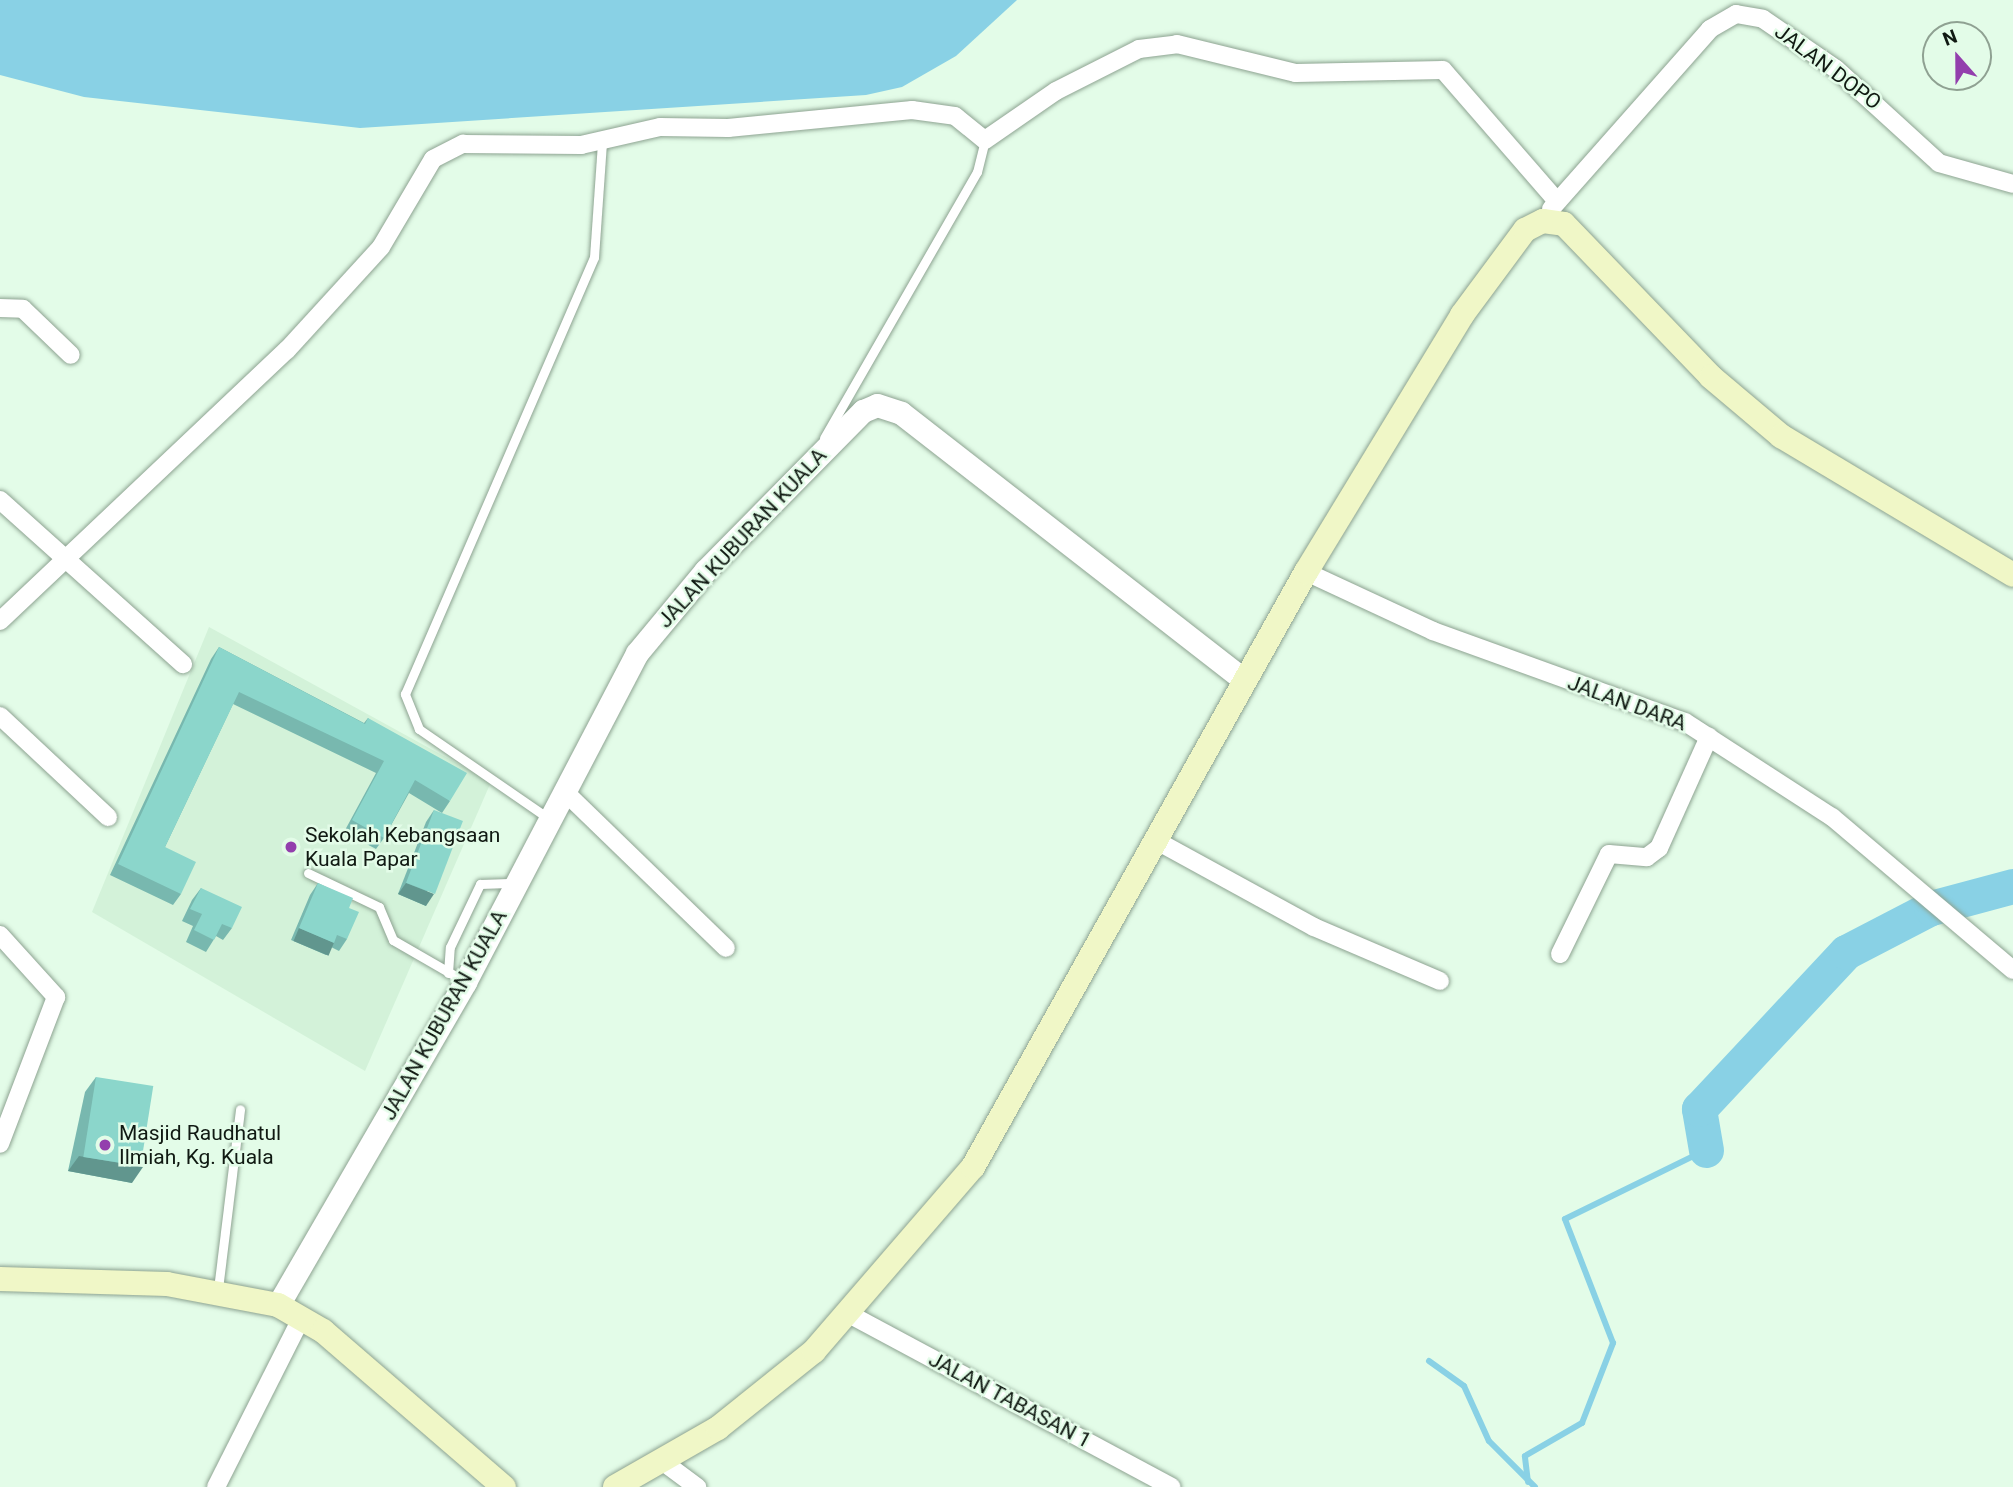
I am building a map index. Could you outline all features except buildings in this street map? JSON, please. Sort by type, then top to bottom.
[{"type":"main road","points":[[614,1487],[662,1461],[750,1405],[849,1314],[997,1131],[1243,679],[1306,572],[1508,247],[1550,211],[1585,240],[1676,342],[1781,436],[2013,575]]},
{"type":"main road","points":[[0,1279],[218,1290],[278,1305],[302,1317],[505,1487]]},
{"type":"street","name":"JALAN DOPO","points":[[1550,211],[1710,29],[1736,15],[1763,19],[1836,69],[1939,163],[2013,184]]},
{"type":"street","points":[[0,621],[62,556],[227,400],[287,350],[359,274],[439,153],[463,144],[601,144],[660,127],[727,128],[912,110],[955,116],[985,141],[1056,91],[1139,49],[1177,44],[1213,49],[1296,72],[1423,68],[1449,77],[1550,211]]},
{"type":"street","points":[[0,308],[23,309],[71,355]]},
{"type":"street","name":"JALAN KUBURAN KUALA","points":[[278,1305],[457,977],[518,884],[637,653],[705,571],[863,411],[888,406],[1243,679]]},
{"type":"street","points":[[0,499],[183,664]]},
{"type":"street","name":"JALAN DARA","points":[[1306,572],[1433,631],[1685,722],[1910,877],[1961,920],[2013,970]]},
{"type":"street","points":[[0,716],[108,817]]},
{"type":"street","points":[[1560,954],[1609,854],[1647,858],[1659,848],[1709,737]]},
{"type":"street","points":[[565,792],[726,948]]},
{"type":"street","points":[[1155,840],[1314,927],[1440,981]]},
{"type":"street","points":[[0,934],[56,997],[0,1144]]},
{"type":"street","name":"JALAN TABASAN 1","points":[[849,1314],[1172,1487]]},
{"type":"street","points":[[216,1487],[302,1317]]},
{"type":"street","points":[[662,1461],[697,1487]]},
{"type":"lane","points":[[806,470],[907,285],[977,172],[985,141]]},
{"type":"lane","points":[[551,820],[418,729],[405,694],[594,257],[601,144]]},
{"type":"lane","points":[[308,873],[384,910],[393,940],[457,977]]},
{"type":"lane","points":[[457,977],[450,947],[480,884],[518,884]]},
{"type":"lane","points":[[218,1290],[240,1109]]},
{"type":"shaded area","name":"Sekolah Kebangsaan Kuala Papar","points":[[209,627],[491,782],[365,1071],[92,912]]},
{"type":"water","points":[[0,0],[1017,0],[956,56],[902,87],[866,95],[360,128],[84,97],[0,75]]},
{"type":"waterway","points":[[1706,1150],[1699,1109],[1846,952],[1931,908],[2013,886]]},
{"type":"waterway","points":[[1528,1482],[1525,1456],[1582,1423],[1613,1343],[1565,1219],[1706,1150]]},
{"type":"waterway","points":[[1429,1361],[1464,1386],[1489,1441],[1535,1487]]},
{"type":"place","name":"Sekolah Kebangsaan Kuala Papar","points":[[291,847]]},
{"type":"place","name":"Masjid Raudhatul Ilmiah, Kg. Kuala","points":[[105,1145]]}]
